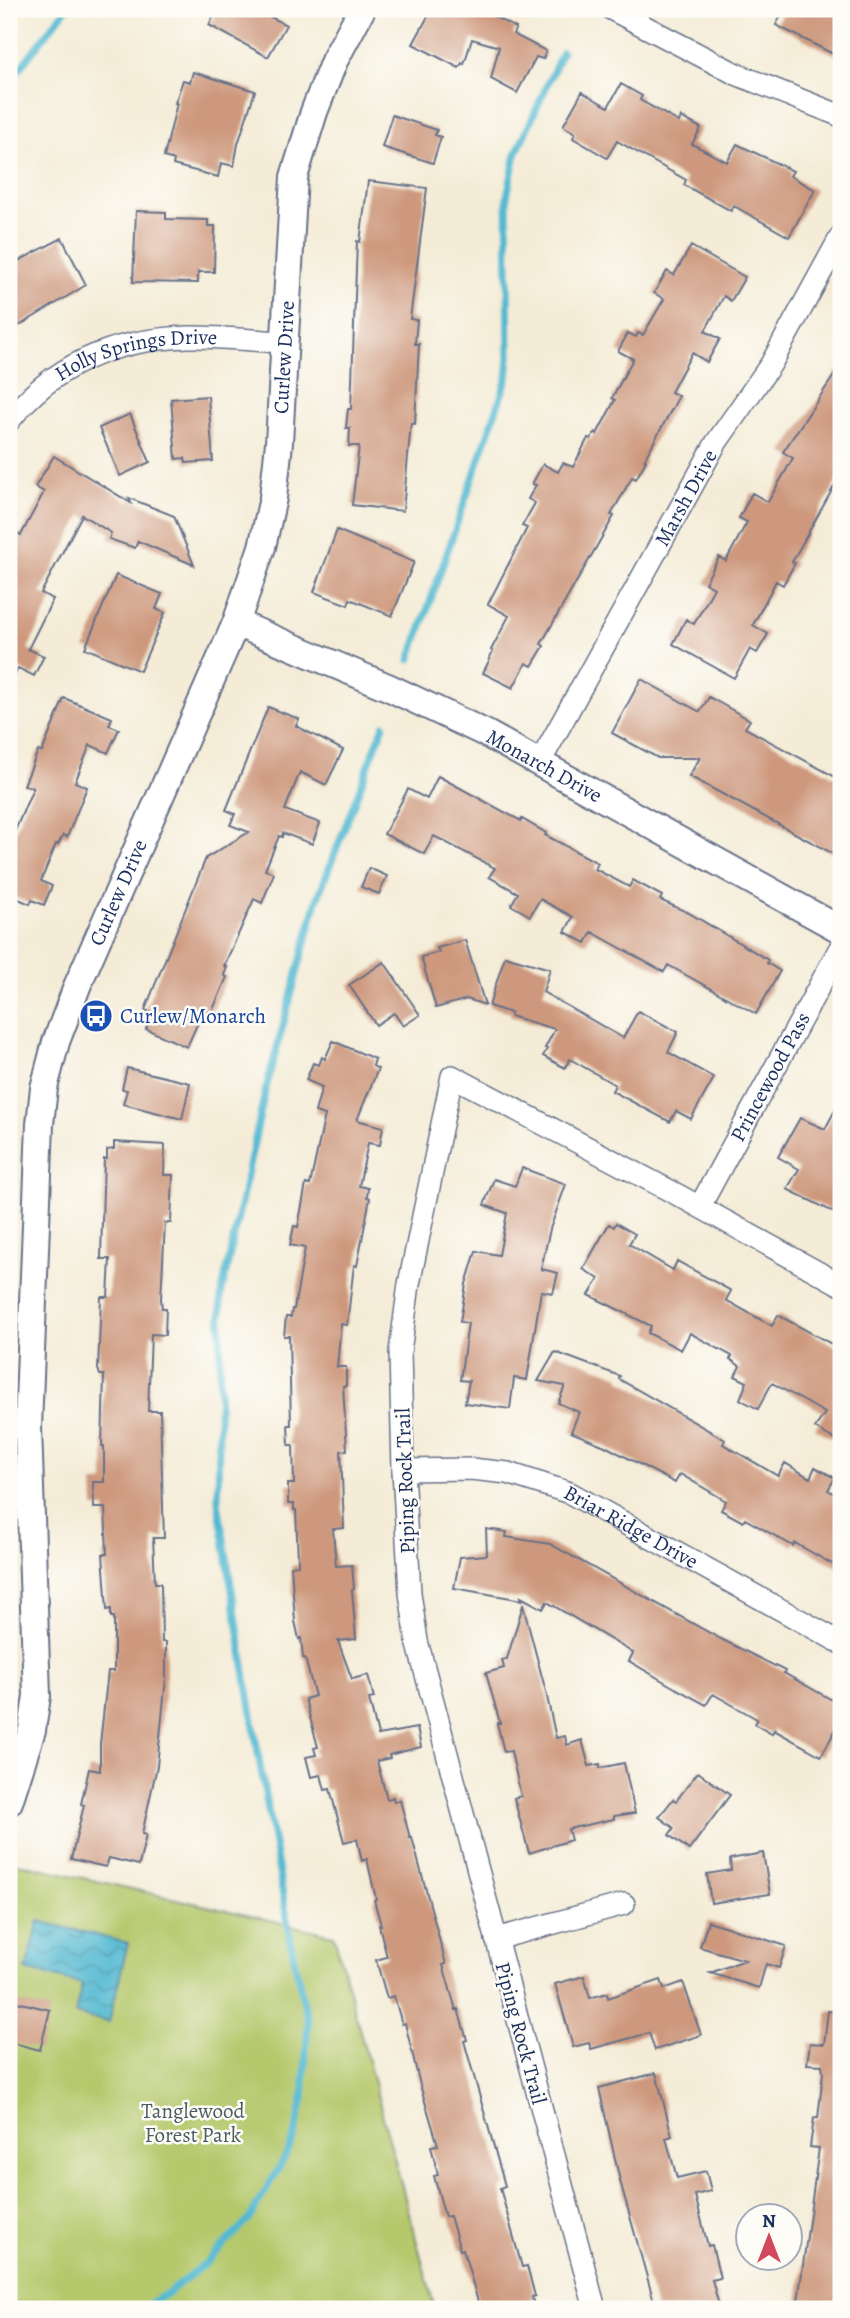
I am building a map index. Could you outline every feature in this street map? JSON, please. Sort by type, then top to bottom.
[{"type":"street","name":"Curlew Drive","points":[[10,1793],[32,1730],[37,1696],[28,1427],[44,1088],[56,1042],[74,995],[236,623],[262,547],[272,498],[286,342],[294,177],[314,112],[334,61],[362,9]]},
{"type":"street","points":[[611,9],[736,74],[841,116]]},
{"type":"street","name":"Marsh Drive","points":[[539,764],[716,443],[771,364],[841,236]]},
{"type":"street","name":"Holly Springs Drive","points":[[9,421],[52,377],[84,359],[117,347],[189,337],[286,342]]},
{"type":"street","name":"Monarch Drive","points":[[236,623],[390,688],[485,733],[841,930]]},
{"type":"street","name":"Princewood Pass","points":[[700,1206],[841,946]]},
{"type":"street","name":"Piping Rock Trail","points":[[596,2309],[417,1641],[410,1593],[400,1352],[404,1318],[452,1076],[700,1206],[841,1285]]},
{"type":"street","name":"Briar Ridge Drive","points":[[403,1470],[471,1469],[508,1473],[570,1493],[841,1643]]},
{"type":"street","points":[[496,1939],[624,1904]]},
{"type":"green space","name":"Tanglewood Forest Park","points":[[13,1862],[334,1935],[435,2309],[9,2309],[9,1873]]},
{"type":"water","points":[[39,1921],[128,1943],[109,2022],[75,2014],[82,1984],[26,1970]]},
{"type":"building","points":[[218,9],[256,9],[286,25],[268,57],[209,25]]},
{"type":"building","points":[[432,9],[480,9],[516,28],[513,34],[546,51],[543,59],[536,57],[517,93],[491,79],[499,47],[472,39],[464,64],[459,68],[413,44]]},
{"type":"building","points":[[784,9],[841,9],[841,58],[776,25]]},
{"type":"building","points":[[193,72],[255,91],[234,166],[221,163],[218,177],[173,165],[174,160],[164,157],[175,103],[183,80],[190,82]]},
{"type":"building","points":[[621,84],[642,96],[640,100],[679,122],[681,117],[701,128],[692,144],[727,162],[737,144],[793,171],[790,176],[815,190],[789,237],[734,206],[731,211],[684,185],[686,180],[617,141],[607,158],[573,138],[575,133],[563,126],[582,92],[608,107]]},
{"type":"building","points":[[392,115],[437,130],[435,135],[441,137],[433,163],[382,147]]},
{"type":"building","points":[[368,181],[427,188],[410,319],[417,320],[415,344],[419,344],[415,424],[411,423],[403,511],[352,505],[359,446],[349,446],[350,428],[346,428],[348,409],[351,409],[357,241],[360,242]]},
{"type":"building","points":[[136,211],[166,212],[166,219],[208,220],[208,226],[215,226],[214,272],[198,272],[198,283],[133,282]]},
{"type":"building","points":[[62,238],[86,285],[9,332],[9,266]]},
{"type":"building","points":[[691,246],[745,277],[731,301],[724,296],[705,331],[720,339],[707,362],[692,353],[671,392],[679,396],[644,460],[646,461],[636,479],[632,477],[611,515],[614,516],[541,644],[544,646],[532,666],[526,663],[513,688],[483,673],[493,651],[491,650],[509,616],[488,604],[527,528],[522,526],[535,503],[528,499],[536,485],[532,484],[543,464],[558,472],[563,463],[573,467],[588,438],[591,439],[595,432],[597,434],[633,359],[618,351],[628,333],[636,337],[638,333],[643,335],[664,299],[654,293],[667,271],[674,275]]},
{"type":"building","points":[[841,365],[841,474],[792,562],[795,563],[783,585],[776,581],[753,625],[768,634],[757,653],[750,649],[734,678],[673,644],[686,619],[694,624],[714,588],[705,583],[719,557],[726,561],[747,522],[739,518],[752,493],[768,502],[793,458],[783,452]]},
{"type":"building","points":[[208,396],[213,461],[186,463],[185,458],[176,459],[171,399]]},
{"type":"building","points":[[130,414],[150,462],[120,476],[99,428]]},
{"type":"building","points":[[54,456],[131,503],[129,498],[174,516],[194,565],[138,541],[135,548],[109,539],[111,533],[82,515],[41,593],[53,599],[28,649],[44,656],[34,676],[18,668],[9,687],[9,528],[21,535],[44,492],[35,487]]},
{"type":"building","points":[[337,530],[414,562],[392,616],[350,599],[348,605],[314,592]]},
{"type":"building","points":[[116,575],[162,594],[156,609],[165,613],[140,671],[85,648]]},
{"type":"building","points":[[641,679],[700,712],[709,697],[750,720],[745,728],[841,780],[841,858],[689,776],[700,758],[658,758],[612,733]]},
{"type":"building","points":[[64,698],[112,718],[109,725],[119,729],[108,753],[90,745],[75,782],[87,787],[67,837],[63,835],[58,845],[56,844],[41,881],[52,886],[44,905],[32,900],[30,904],[9,895],[9,845],[33,788],[24,785],[38,751],[42,752]]},
{"type":"building","points":[[268,707],[299,719],[296,726],[343,750],[326,785],[300,772],[285,810],[320,823],[312,844],[283,833],[282,837],[279,836],[265,870],[274,873],[262,903],[254,899],[224,966],[227,967],[224,975],[227,977],[211,1014],[203,1011],[187,1047],[146,1029],[152,1013],[145,1010],[206,858],[249,832],[230,825],[235,814],[226,810]]},
{"type":"building","points":[[438,776],[521,821],[522,819],[546,833],[545,835],[598,863],[595,869],[629,887],[633,880],[662,896],[660,900],[689,913],[768,960],[767,963],[780,971],[756,1014],[668,965],[664,972],[592,932],[586,943],[565,932],[573,917],[540,899],[530,916],[511,905],[518,893],[489,877],[495,868],[434,836],[424,854],[384,834],[408,789],[427,799]]},
{"type":"building","points":[[369,868],[387,876],[379,894],[361,887]]},
{"type":"building","points":[[465,940],[485,1005],[467,999],[436,1008],[421,957],[439,952],[437,948]]},
{"type":"building","points":[[505,956],[550,969],[543,992],[623,1038],[638,1011],[678,1032],[668,1052],[714,1078],[691,1119],[676,1111],[670,1122],[612,1091],[615,1085],[570,1059],[565,1068],[543,1056],[555,1029],[510,1016],[511,1013],[489,1006]]},
{"type":"building","points":[[384,962],[420,1015],[403,1026],[394,1013],[376,1025],[349,985]]},
{"type":"building","points":[[333,1041],[375,1059],[373,1066],[378,1069],[357,1120],[383,1127],[380,1145],[368,1143],[359,1186],[368,1188],[367,1197],[370,1198],[357,1266],[354,1265],[347,1325],[341,1324],[337,1367],[346,1367],[346,1386],[343,1386],[347,1450],[341,1451],[344,1528],[333,1529],[336,1566],[352,1565],[356,1639],[338,1641],[352,1679],[368,1675],[374,1698],[369,1699],[378,1735],[417,1728],[421,1747],[377,1761],[387,1799],[393,1797],[394,1802],[400,1800],[412,1838],[446,1964],[443,1965],[467,2040],[464,2041],[505,2186],[500,2188],[522,2267],[527,2266],[535,2296],[532,2297],[534,2306],[522,2309],[480,2309],[463,2249],[460,2250],[450,2216],[445,2217],[434,2176],[438,2175],[431,2146],[438,2145],[405,2023],[402,2024],[394,1996],[387,1998],[376,1960],[387,1957],[367,1859],[362,1861],[357,1839],[344,1842],[330,1789],[325,1790],[321,1775],[311,1777],[306,1757],[316,1755],[314,1748],[318,1747],[305,1699],[315,1696],[295,1621],[291,1566],[298,1565],[298,1560],[296,1510],[294,1504],[288,1504],[288,1484],[294,1484],[293,1445],[289,1445],[288,1425],[291,1425],[289,1336],[284,1336],[286,1317],[291,1317],[294,1309],[305,1248],[290,1245],[294,1226],[298,1227],[306,1184],[310,1185],[325,1115],[315,1112],[322,1087],[306,1080],[313,1063],[319,1065],[322,1057],[325,1059]]},
{"type":"building","points":[[127,1068],[190,1083],[182,1119],[123,1104],[127,1090],[122,1089]]},
{"type":"building","points":[[841,1099],[841,1216],[787,1189],[799,1169],[778,1157],[800,1118],[825,1129]]},
{"type":"building","points":[[114,1142],[165,1145],[164,1175],[173,1175],[171,1223],[165,1223],[161,1299],[162,1308],[166,1308],[165,1335],[151,1334],[148,1411],[160,1411],[164,1538],[153,1538],[155,1583],[161,1583],[162,1642],[166,1642],[166,1678],[157,1766],[142,1834],[146,1835],[139,1865],[109,1858],[106,1867],[71,1859],[84,1805],[81,1804],[89,1769],[100,1771],[100,1744],[108,1671],[114,1671],[114,1617],[111,1617],[111,1609],[107,1610],[103,1554],[107,1554],[105,1508],[94,1508],[93,1482],[104,1482],[104,1375],[100,1375],[98,1369],[101,1297],[108,1297],[110,1259],[101,1259],[102,1221],[104,1159],[107,1159],[107,1150],[114,1149]]},
{"type":"building","points":[[522,1168],[566,1184],[550,1229],[541,1269],[558,1273],[553,1293],[541,1291],[527,1380],[514,1378],[510,1409],[465,1403],[469,1381],[460,1380],[468,1323],[460,1322],[466,1284],[476,1251],[499,1255],[507,1213],[484,1205],[494,1179],[515,1186]]},
{"type":"building","points":[[616,1223],[635,1234],[629,1244],[673,1270],[677,1261],[731,1291],[726,1300],[772,1326],[778,1315],[841,1349],[841,1443],[815,1428],[825,1413],[772,1383],[758,1409],[740,1399],[747,1382],[735,1376],[740,1366],[730,1359],[732,1356],[690,1333],[681,1350],[648,1333],[651,1326],[589,1295],[599,1279],[583,1269],[609,1224],[614,1227]]},
{"type":"building","points":[[555,1352],[620,1376],[619,1379],[725,1440],[723,1444],[778,1476],[785,1463],[810,1478],[815,1467],[835,1478],[828,1490],[841,1498],[841,1569],[795,1543],[793,1546],[745,1519],[743,1522],[721,1510],[726,1501],[680,1474],[675,1483],[605,1446],[571,1432],[579,1412],[558,1403],[565,1386],[538,1381]]},
{"type":"building","points":[[486,1529],[507,1532],[506,1537],[550,1544],[719,1638],[785,1671],[784,1673],[841,1705],[841,1720],[821,1756],[774,1730],[772,1734],[754,1724],[757,1719],[713,1694],[706,1705],[675,1688],[629,1661],[633,1653],[547,1602],[543,1609],[521,1597],[522,1600],[454,1588],[460,1557],[487,1555]]},
{"type":"building","points":[[523,1605],[556,1738],[565,1736],[567,1745],[582,1740],[589,1766],[600,1764],[600,1768],[624,1763],[635,1813],[568,1829],[571,1840],[529,1853],[514,1798],[521,1796],[511,1751],[504,1752],[497,1723],[500,1723],[486,1673],[504,1668],[502,1660],[507,1659]]},
{"type":"building","points":[[698,1772],[730,1795],[689,1850],[669,1835],[674,1828],[659,1817],[673,1799],[676,1801]]},
{"type":"building","points":[[763,1853],[770,1894],[711,1903],[707,1874],[731,1870],[730,1859]]},
{"type":"building","points":[[708,1921],[786,1946],[779,1968],[766,1964],[759,1988],[710,1973],[745,1960],[700,1947]]},
{"type":"building","points":[[584,1976],[590,1998],[607,1993],[608,1998],[661,1980],[664,1989],[683,1982],[701,2035],[655,2050],[649,2033],[591,2049],[589,2043],[573,2047],[555,1984]]},
{"type":"building","points":[[9,2000],[50,2010],[40,2050],[9,2042]]},
{"type":"building","points":[[828,2011],[841,2012],[841,2309],[797,2309],[819,2148],[810,2147],[814,2118],[818,2118],[823,2073],[822,2065],[807,2064],[810,2043],[824,2044]]},
{"type":"building","points":[[656,2073],[672,2136],[666,2138],[677,2178],[706,2171],[711,2191],[695,2195],[708,2246],[712,2245],[720,2278],[712,2280],[720,2309],[656,2309],[620,2181],[599,2088]]},
{"type":"waterway","points":[[9,82],[66,9]]},
{"type":"waterway","points":[[410,660],[507,379],[507,196],[516,154],[562,52]]},
{"type":"waterway","points":[[141,2309],[169,2292],[206,2263],[248,2221],[288,2152],[295,2135],[303,2099],[308,2021],[295,1964],[259,1759],[218,1502],[221,1296],[265,1092],[317,900],[384,725]]},
{"type":"place","name":"Curlew/Monarch","points":[[96,1016]]}]
